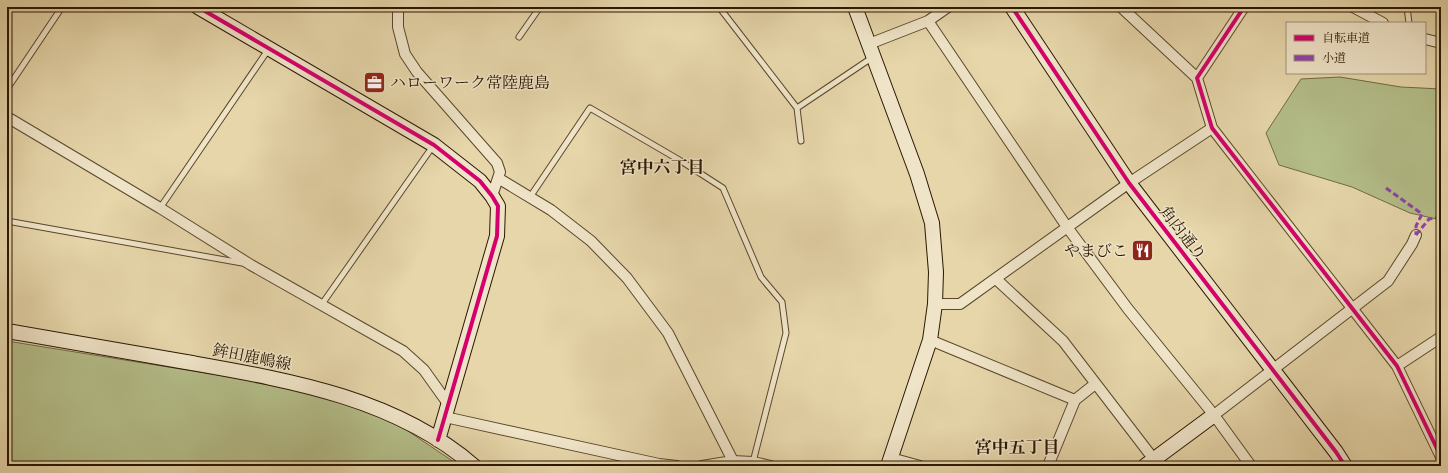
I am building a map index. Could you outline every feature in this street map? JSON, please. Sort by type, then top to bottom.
[{"type":"street","points":[[198,7],[434,145],[480,181],[498,206],[497,236],[438,440]]},
{"type":"street","points":[[398,7],[398,27],[405,54],[417,72],[497,163],[500,172],[492,196]]},
{"type":"street","points":[[855,7],[917,174],[932,223],[936,272],[935,304],[930,340],[890,462],[920,466]]},
{"type":"street","points":[[871,50],[928,21],[948,7]]},
{"type":"street","name":"角内通り","points":[[1012,7],[1129,183],[1336,452],[1345,466]]},
{"type":"street","points":[[1121,7],[1197,78],[1212,128],[1397,366],[1441,457]]},
{"type":"street","points":[[1197,78],[1244,7]]},
{"type":"street","points":[[1353,7],[1381,22]]},
{"type":"street","points":[[928,21],[1067,227],[1128,309],[1214,415],[1251,466]]},
{"type":"street","points":[[1426,39],[1441,43]]},
{"type":"street","points":[[7,117],[251,264],[403,351],[424,370],[447,411],[659,464],[677,466]]},
{"type":"street","points":[[935,304],[960,304],[1129,183],[1212,128]]},
{"type":"street","points":[[498,178],[551,210],[591,241],[627,278],[668,333],[733,461]]},
{"type":"street","points":[[996,279],[1063,341],[1152,463],[1388,281],[1412,244],[1416,235]]},
{"type":"street","name":"鉾田鹿嶋線","points":[[7,330],[290,381],[368,404],[401,419],[438,440],[474,466]]},
{"type":"street","points":[[1397,366],[1441,337]]},
{"type":"street","points":[[930,340],[1075,400]]},
{"type":"street","points":[[1048,466],[1075,400],[1095,384]]},
{"type":"street","points":[[702,466],[733,461],[771,466]]},
{"type":"lane","points":[[7,89],[62,7]]},
{"type":"lane","points":[[519,36],[540,7]]},
{"type":"lane","points":[[719,7],[798,108],[801,141]]},
{"type":"lane","points":[[1406,7],[1408,22]]},
{"type":"lane","points":[[160,208],[270,48]]},
{"type":"lane","points":[[798,108],[871,50]]},
{"type":"lane","points":[[530,197],[590,108],[681,161],[723,188],[761,277],[782,302],[786,333],[753,464]]},
{"type":"lane","points":[[322,304],[434,145]]},
{"type":"lane","points":[[7,221],[251,264]]},
{"type":"green space","points":[[1340,77],[1401,87],[1441,89],[1441,220],[1410,213],[1352,187],[1279,165],[1266,133],[1301,79]]},
{"type":"green space","points":[[7,341],[286,386],[367,410],[399,425],[460,466],[7,466]]},
{"type":"marked path","points":[[1386,188],[1422,214],[1416,226],[1416,235]]},
{"type":"marked path","points":[[1416,235],[1429,219],[1441,217]]},
{"type":"cycle path","points":[[198,7],[434,145],[480,181],[498,206],[497,236],[438,440]]},
{"type":"cycle path","points":[[1012,7],[1129,183],[1336,452],[1345,466]]},
{"type":"cycle path","points":[[1244,7],[1197,78],[1212,128],[1397,366],[1441,457]]},
{"type":"place","name":"ハローワーク常陸鹿島","points":[[375,82]]},
{"type":"place","name":"やまびこ","points":[[1143,250]]},
{"type":"district","name":"宮中六丁目","points":[[662,167]]},
{"type":"district","name":"宮中五丁目","points":[[1017,447]]}]
